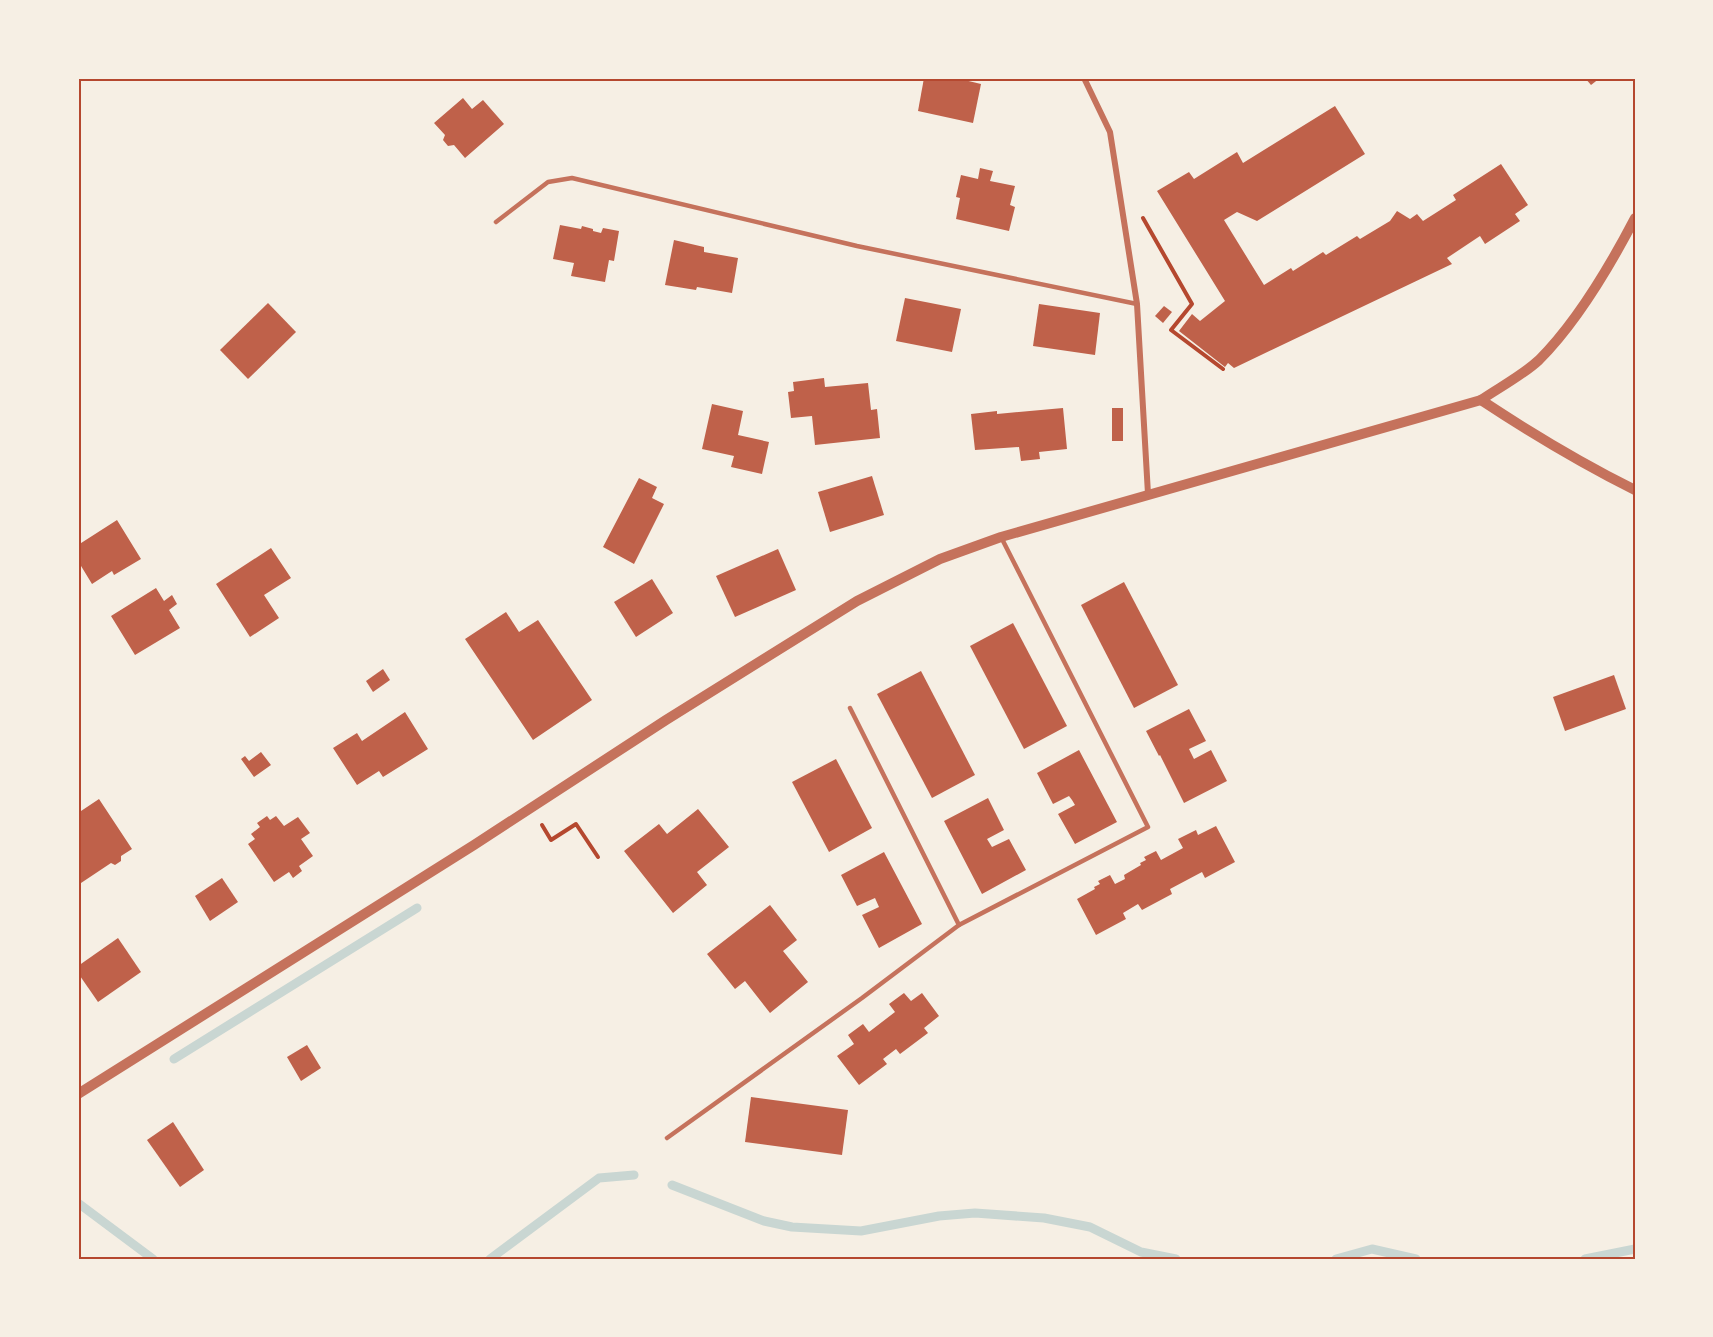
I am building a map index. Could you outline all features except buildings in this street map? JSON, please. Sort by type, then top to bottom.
[{"type":"street","points":[[1084,78],[1110,132],[1137,303],[1148,495]]},
{"type":"street","points":[[78,1094],[857,601],[940,559],[1001,537],[1481,400],[1538,360],[1572,319],[1611,264],[1635,218]]},
{"type":"street","points":[[1481,400],[1528,431],[1635,490]]},
{"type":"lane","points":[[496,222],[548,182],[572,178],[857,246],[1137,303]]},
{"type":"lane","points":[[667,1138],[862,998],[959,925],[1148,827],[1001,537]]},
{"type":"lane","points":[[850,708],[959,925]]},
{"type":"path","points":[[1122,206],[1138,209],[1192,304],[1171,330],[1223,369]]},
{"type":"path","points":[[541,824],[551,840],[576,824],[598,857]]},
{"type":"waterway","points":[[174,1059],[417,908]]},
{"type":"waterway","points":[[490,1259],[599,1178],[634,1175]]},
{"type":"waterway","points":[[672,1185],[764,1221],[792,1227],[861,1231],[939,1216],[975,1213],[1044,1218],[1090,1227],[1141,1252],[1176,1259]]},
{"type":"waterway","points":[[78,1203],[153,1259]]},
{"type":"waterway","points":[[1336,1259],[1372,1249],[1416,1259]]},
{"type":"waterway","points":[[1585,1259],[1635,1249]]}]
